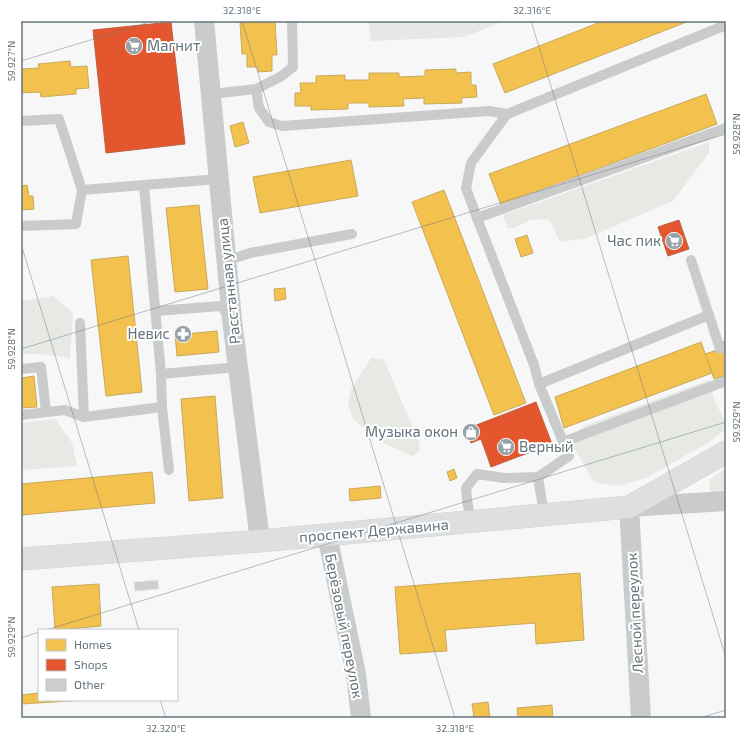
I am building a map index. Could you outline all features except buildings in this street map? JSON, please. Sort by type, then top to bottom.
[{"type":"main road","points":[[629,507],[726,452]]},
{"type":"main road","name":"проспект Державина","points":[[21,559],[260,541],[629,507]]},
{"type":"street","name":"Расстанная улица","points":[[201,30],[212,94],[232,320],[260,541]]},
{"type":"street","name":"проспект Державина","points":[[629,507],[726,501]]},
{"type":"street","name":"Лесной переулок","points":[[629,507],[641,718]]},
{"type":"street","name":"Берёзовый переулок","points":[[327,535],[356,674],[361,718]]},
{"type":"lane","points":[[212,94],[256,89],[293,67],[292,21]]},
{"type":"lane","points":[[471,522],[466,488],[477,474],[504,478],[538,477],[569,456],[539,384],[534,365],[466,188],[471,163],[507,114],[726,24]]},
{"type":"lane","points":[[256,89],[259,108],[269,122],[282,126],[489,111],[507,114]]},
{"type":"lane","points":[[21,121],[59,119],[82,190],[76,224],[21,226]]},
{"type":"lane","points":[[477,218],[726,128]]},
{"type":"lane","points":[[82,190],[219,179]]},
{"type":"lane","points":[[144,186],[156,311],[162,407],[169,470]]},
{"type":"lane","points":[[226,261],[250,253],[352,234]]},
{"type":"lane","points":[[691,260],[720,349]]},
{"type":"lane","points":[[156,311],[220,306],[232,320]]},
{"type":"lane","points":[[539,384],[709,315]]},
{"type":"lane","points":[[80,323],[84,417]]},
{"type":"lane","points":[[21,369],[41,367],[46,412]]},
{"type":"lane","points":[[161,374],[238,367]]},
{"type":"lane","points":[[563,442],[726,381]]},
{"type":"lane","points":[[21,415],[65,410],[84,417],[162,407]]},
{"type":"lane","points":[[538,477],[544,514]]},
{"type":"shaded area","points":[[368,21],[504,21],[464,37],[371,41]]},
{"type":"shaded area","points":[[709,142],[709,153],[673,201],[587,238],[560,242],[549,219],[531,220],[514,228],[508,228],[503,215]]},
{"type":"shaded area","points":[[53,296],[73,313],[70,358],[39,354],[21,354],[21,301]]},
{"type":"shaded area","points":[[371,358],[384,360],[419,442],[420,451],[412,456],[381,442],[353,419],[348,402],[351,390]]},
{"type":"shaded area","points":[[709,380],[714,399],[726,424],[726,429],[709,442],[646,478],[619,486],[594,482],[569,439],[584,426]]},
{"type":"shaded area","points":[[55,419],[72,443],[77,466],[21,470],[21,423]]},
{"type":"shaded area","points":[[726,468],[726,494],[713,495],[709,488],[710,479]]},
{"type":"place","name":"Магнит","points":[[134,46]]},
{"type":"place","name":"Час пик","points":[[674,241]]},
{"type":"place","name":"Невис","points":[[183,334]]},
{"type":"place","name":"Музыка окон","points":[[471,432]]},
{"type":"place","name":"Верный","points":[[506,447]]}]
